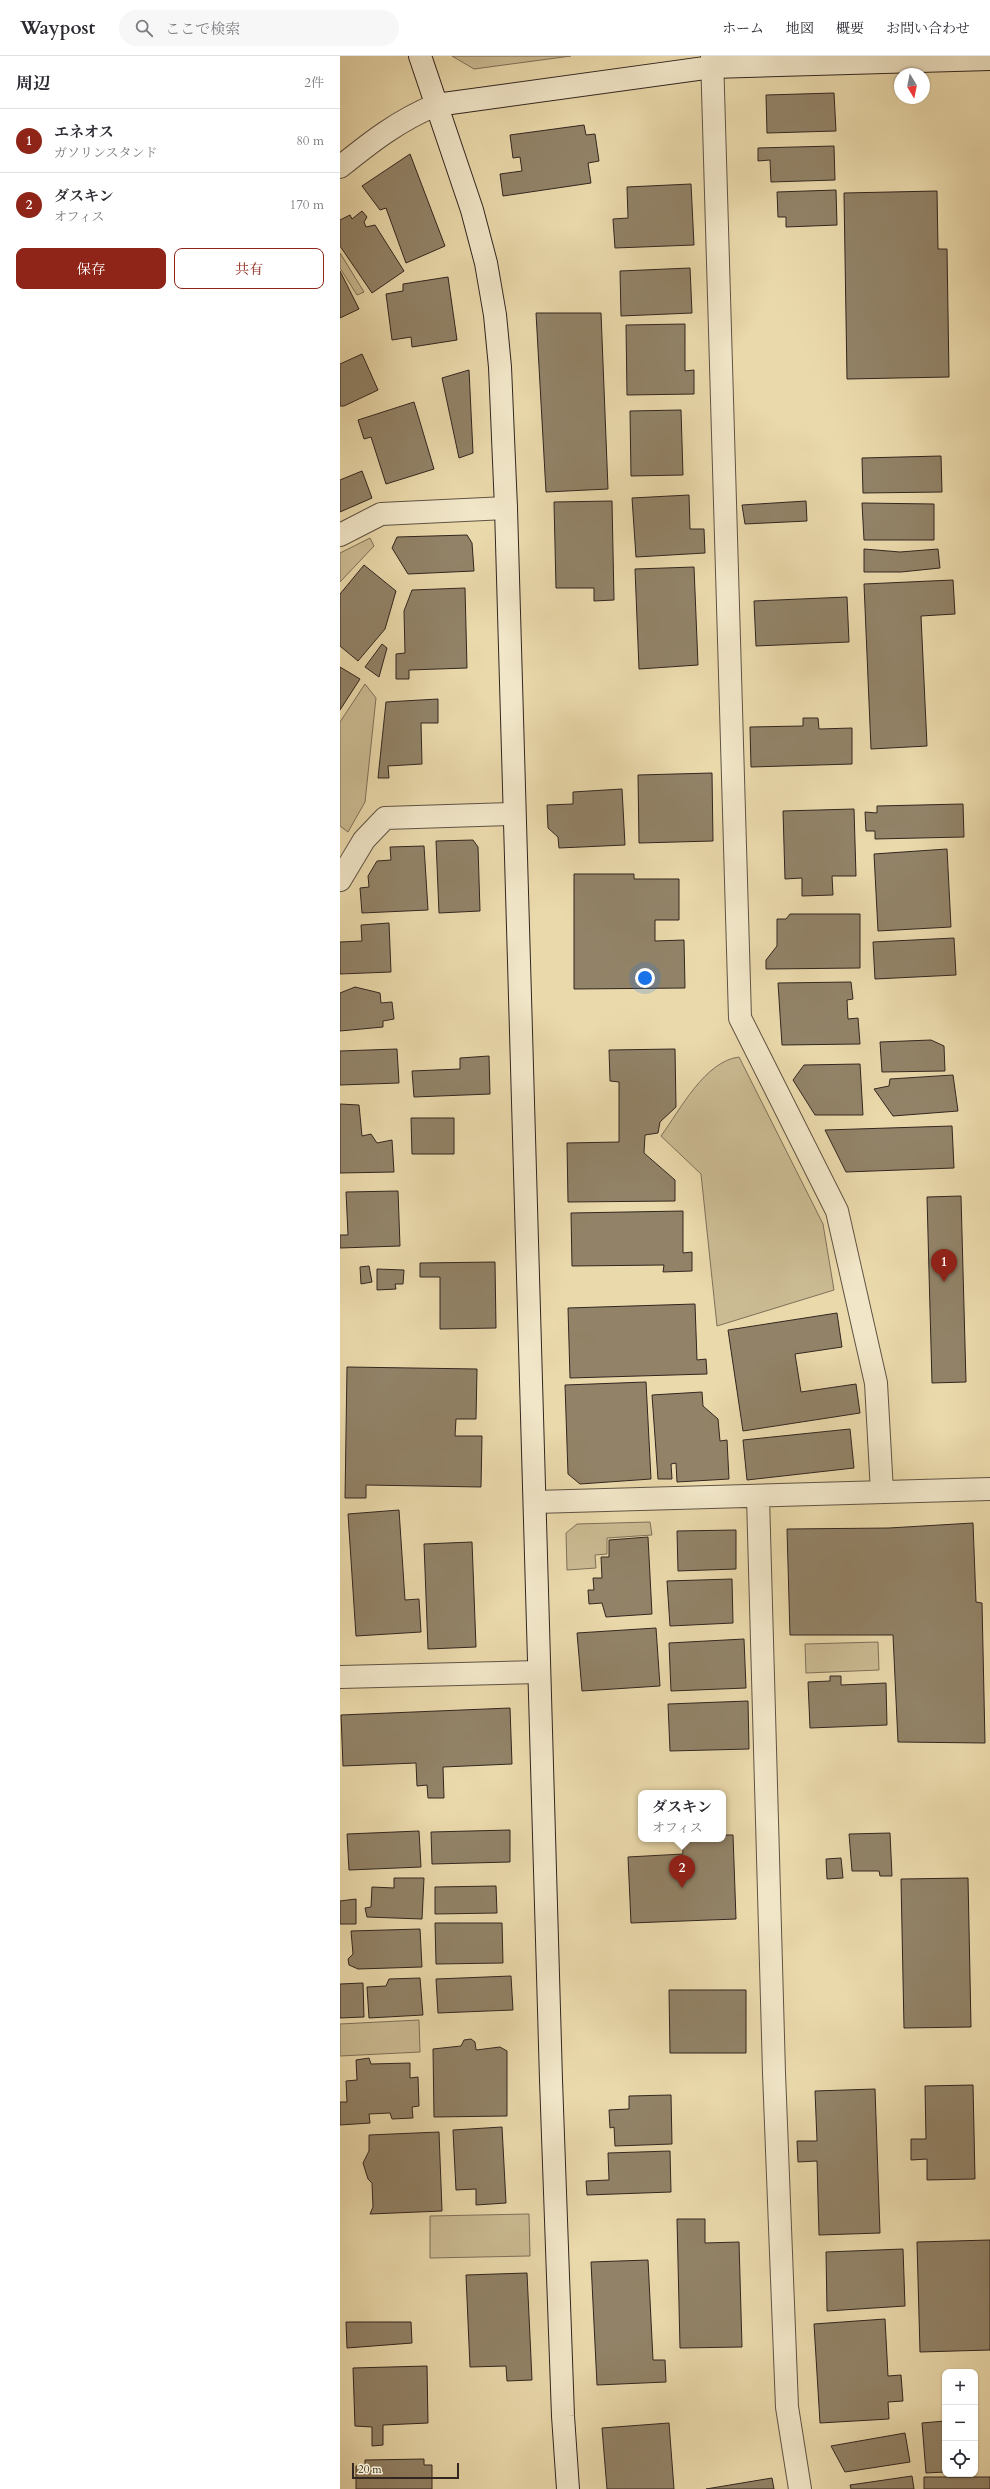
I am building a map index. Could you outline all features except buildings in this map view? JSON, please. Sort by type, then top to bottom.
[{"type":"street","points":[[420,56],[472,210],[486,263],[500,367],[506,508],[513,814],[552,2103],[563,2416],[568,2489]]},
{"type":"street","points":[[340,167],[387,130],[410,116],[436,105],[712,62],[990,59]]},
{"type":"street","points":[[712,62],[740,1018],[837,1211],[876,1382],[882,1492]]},
{"type":"street","points":[[340,535],[381,514],[506,508]]},
{"type":"street","points":[[340,880],[364,840],[385,818],[513,814]]},
{"type":"street","points":[[535,1502],[758,1497],[990,1489]]},
{"type":"street","points":[[758,1497],[774,2073],[787,2407],[800,2489]]},
{"type":"street","points":[[340,1677],[539,1672]]},
{"type":"shaded area","points":[[452,56],[571,56],[474,69]]},
{"type":"shaded area","points":[[340,253],[364,292],[357,295],[340,268]]},
{"type":"shaded area","points":[[370,538],[374,546],[340,582],[340,553]]},
{"type":"shaded area","points":[[365,684],[376,698],[365,802],[348,832],[340,826],[340,722]]},
{"type":"shaded area","points":[[739,1057],[823,1224],[834,1290],[717,1326],[701,1174],[661,1136],[694,1088],[704,1077],[715,1067],[727,1060]]},
{"type":"shaded area","points":[[650,1522],[652,1535],[607,1538],[607,1554],[595,1555],[596,1568],[567,1570],[566,1533],[577,1524]]},
{"type":"shaded area","points":[[878,1642],[879,1670],[806,1673],[805,1644]]},
{"type":"shaded area","points":[[419,2020],[420,2052],[340,2056],[340,2024]]},
{"type":"shaded area","points":[[529,2214],[530,2256],[430,2258],[430,2216]]},
{"type":"place","name":"エネオス","points":[[944,1282]]},
{"type":"place","name":"ダスキン","points":[[682,1888]]}]
